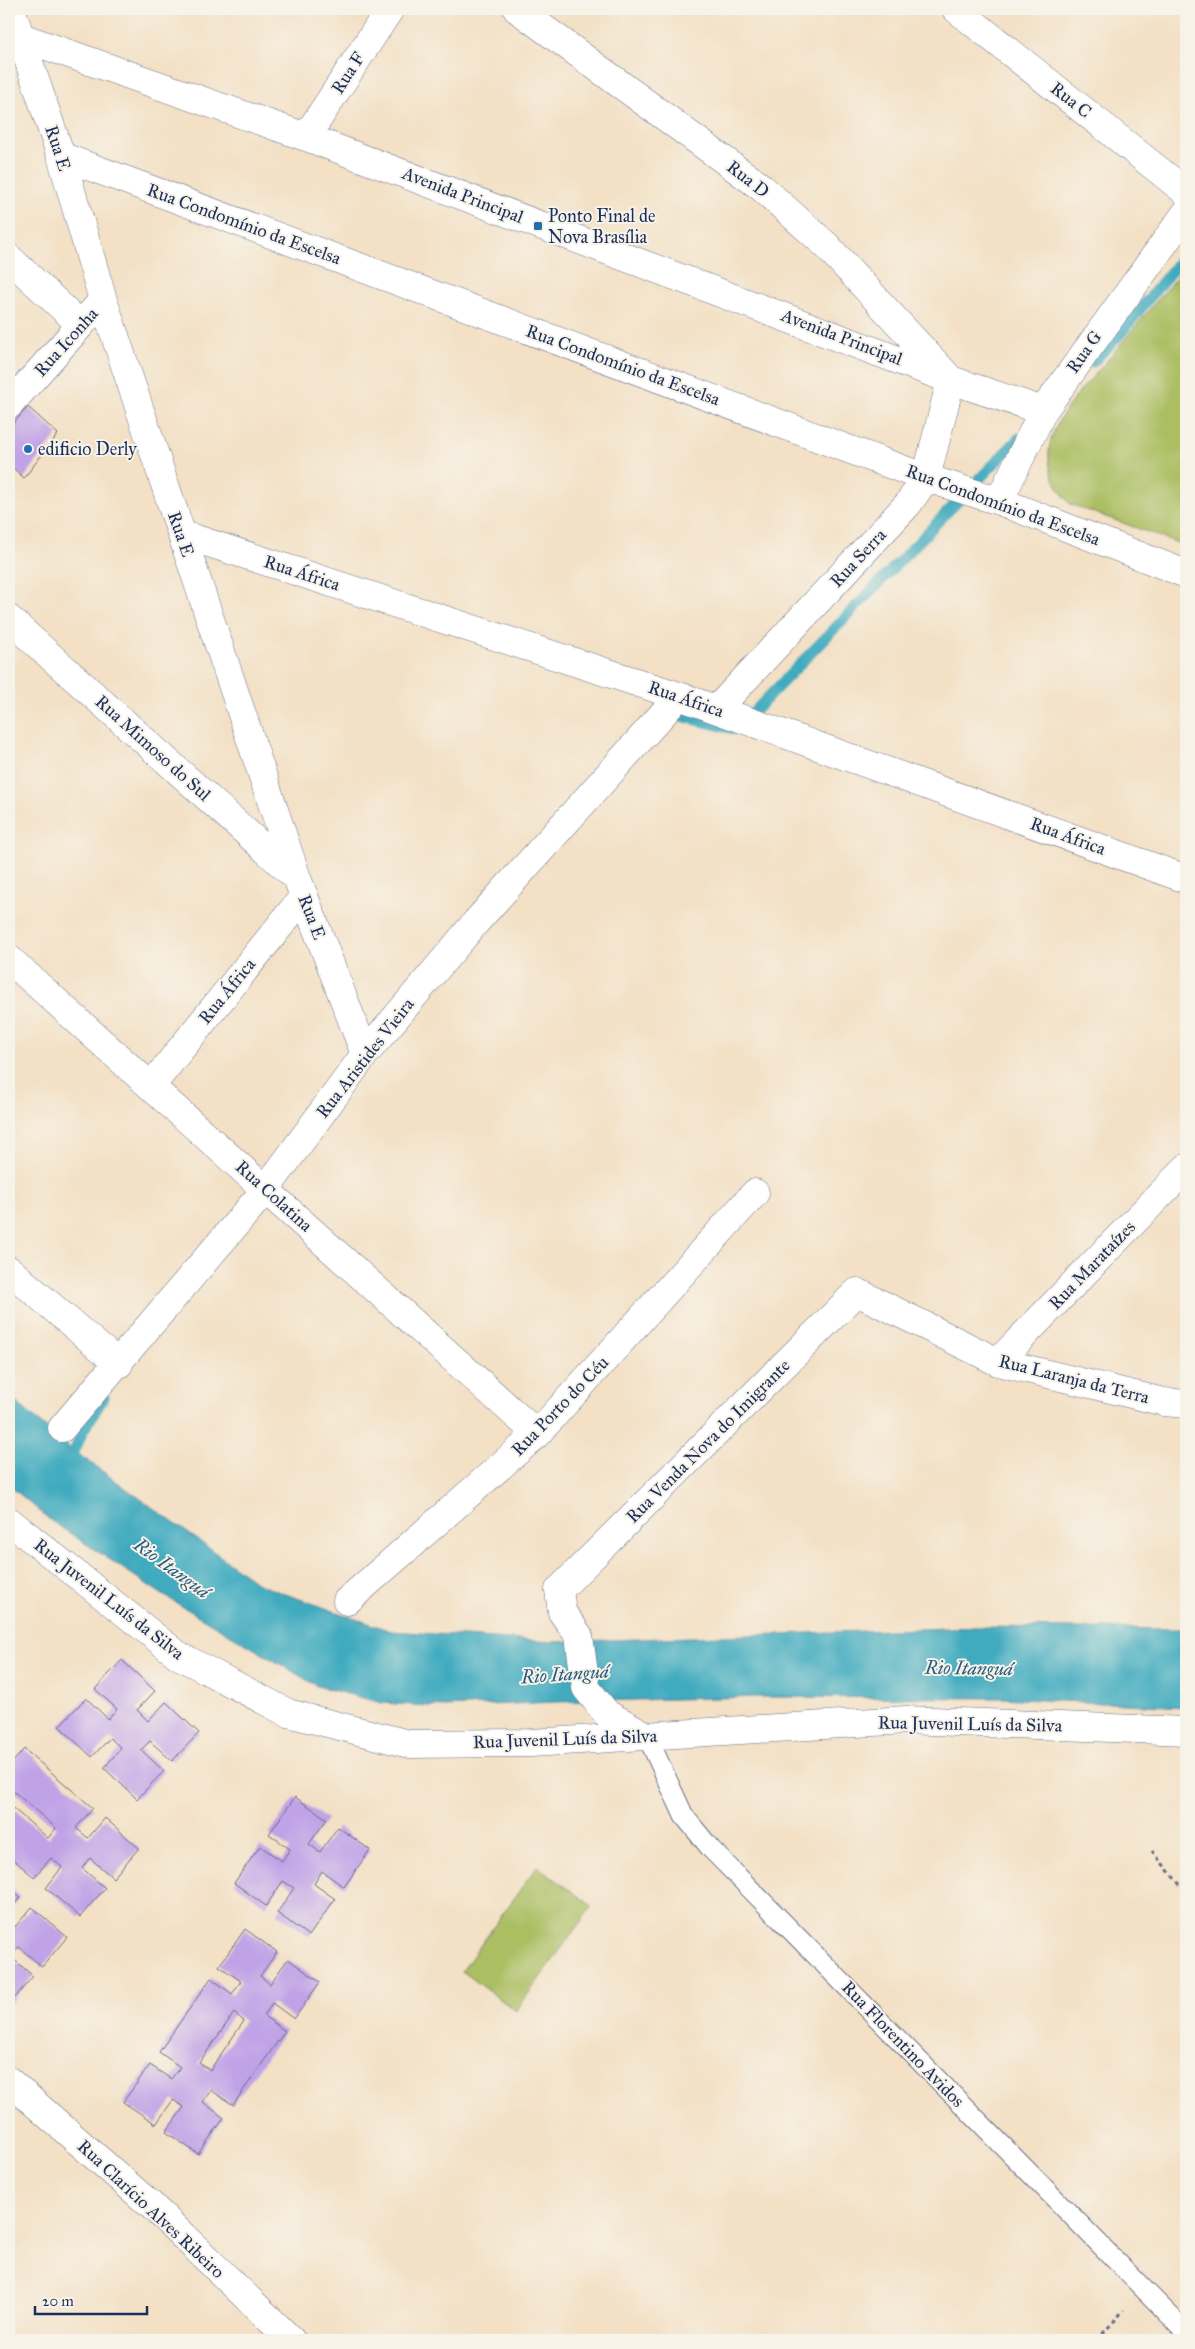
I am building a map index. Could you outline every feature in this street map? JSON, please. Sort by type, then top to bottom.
[{"type":"street","name":"Rua E","points":[[11,9],[61,156],[103,300],[301,887],[365,1054]]},
{"type":"street","name":"Rua F","points":[[306,137],[390,9]]},
{"type":"street","name":"Rua D","points":[[517,9],[760,187],[826,245],[951,380]]},
{"type":"street","name":"Rua C","points":[[956,9],[1186,192]]},
{"type":"street","name":"Avenida Principal","points":[[21,36],[306,137],[951,380],[1043,411]]},
{"type":"street","name":"Rua Condomínio da Escelsa","points":[[61,156],[926,478],[999,501],[1186,574]]},
{"type":"street","name":"Rua G","points":[[999,501],[1043,411],[1186,213]]},
{"type":"street","points":[[9,258],[81,324]]},
{"type":"street","name":"Rua Iconha","points":[[9,405],[103,300]]},
{"type":"street","name":"Rua Serra","points":[[717,709],[908,504],[926,478],[951,380]]},
{"type":"street","name":"Rua África","points":[[182,534],[717,709],[1186,879]]},
{"type":"street","name":"Rua Mimoso do Sul","points":[[9,619],[301,887]]},
{"type":"street","name":"Rua Aristides Vieira","points":[[62,1428],[119,1364],[266,1189],[365,1054],[476,922],[679,696]]},
{"type":"street","name":"Rua África","points":[[150,1086],[301,887]]},
{"type":"street","name":"Rua Colatina","points":[[9,959],[537,1434]]},
{"type":"street","name":"Rua Marataízes","points":[[998,1362],[1186,1168]]},
{"type":"street","name":"Rua Porto do Céu","points":[[347,1601],[537,1434],[755,1193]]},
{"type":"street","points":[[9,1270],[119,1364]]},
{"type":"street","name":"Rua Laranja da Terra","points":[[857,1292],[998,1362],[1164,1402],[1186,1404]]},
{"type":"street","name":"Rua Venda Nova do Imigrante","points":[[647,1736],[607,1714],[586,1688],[579,1636],[562,1612],[559,1590],[857,1292]]},
{"type":"street","name":"Rua Juvenil Luís da Silva","points":[[9,1521],[178,1656],[288,1713],[409,1744],[531,1743],[906,1720],[1186,1731]]},
{"type":"street","name":"Rua Clarício Alves Ribeiro","points":[[9,2081],[153,2207],[291,2340]]},
{"type":"lane","name":"Rua Florentino Avidos","points":[[647,1736],[684,1816],[711,1849],[1186,2332]]},
{"type":"path","points":[[1152,1851],[1186,1892]]},
{"type":"path","points":[[1097,2340],[1143,2289]]},
{"type":"green space","points":[[1186,266],[1186,546],[1070,504],[1055,481],[1049,455],[1052,437],[1068,407]]},
{"type":"green space","points":[[537,1866],[592,1906],[516,2011],[462,1971]]},
{"type":"water","name":"Rio Itanguá","points":[[9,1396],[70,1448],[260,1585],[391,1631],[552,1642],[976,1627],[1186,1629],[1186,1707],[999,1698],[756,1697],[444,1707],[382,1703],[317,1686],[163,1595],[50,1520],[9,1485]]},
{"type":"building","name":"edificio Derly","points":[[28,407],[58,434],[24,478],[9,464],[9,428]]},
{"type":"building","points":[[122,1660],[155,1691],[137,1710],[148,1721],[166,1702],[199,1733],[172,1761],[150,1741],[141,1750],[164,1771],[137,1799],[104,1768],[121,1748],[110,1738],[92,1757],[59,1726],[86,1698],[108,1719],[117,1709],[95,1689]]},
{"type":"building","points":[[24,1749],[93,1808],[76,1828],[88,1838],[105,1818],[139,1848],[113,1878],[90,1858],[82,1868],[105,1888],[80,1917],[46,1888],[62,1867],[51,1858],[34,1877],[9,1856],[9,1805],[48,1838],[56,1828],[11,1789],[9,1791],[9,1767]]},
{"type":"building","points":[[295,1797],[327,1819],[309,1844],[320,1852],[338,1827],[370,1850],[344,1887],[322,1871],[314,1884],[335,1899],[309,1936],[277,1913],[294,1888],[283,1881],[266,1906],[234,1883],[260,1846],[282,1861],[290,1849],[269,1834]]},
{"type":"building","points":[[9,1887],[21,1897],[9,1911]]},
{"type":"building","points":[[32,1907],[67,1937],[42,1967],[19,1947],[10,1956],[33,1976],[9,2005],[9,1921],[15,1927]]},
{"type":"building","points":[[245,1929],[277,1952],[260,1976],[270,1984],[288,1959],[320,1982],[294,2019],[272,2003],[264,2016],[285,2031],[233,2105],[211,2090],[203,2102],[224,2118],[198,2154],[166,2132],[184,2107],[173,2100],[156,2124],[123,2102],[150,2065],[171,2079],[180,2067],[159,2052],[211,1978],[232,1994],[241,1981],[219,1966]],"holes":[[[234,2013],[244,2021],[210,2070],[199,2063]]]},
{"type":"waterway","points":[[1093,362],[1120,334],[1186,253]]},
{"type":"waterway","points":[[747,719],[1019,438]]},
{"type":"waterway","points":[[666,721],[681,716],[733,729]]},
{"type":"waterway","points":[[69,1464],[83,1431],[104,1397]]},
{"type":"place","name":"Ponto Final de Nova Brasília","points":[[538,226]]},
{"type":"place","name":"edificio Derly","points":[[28,449]]}]
